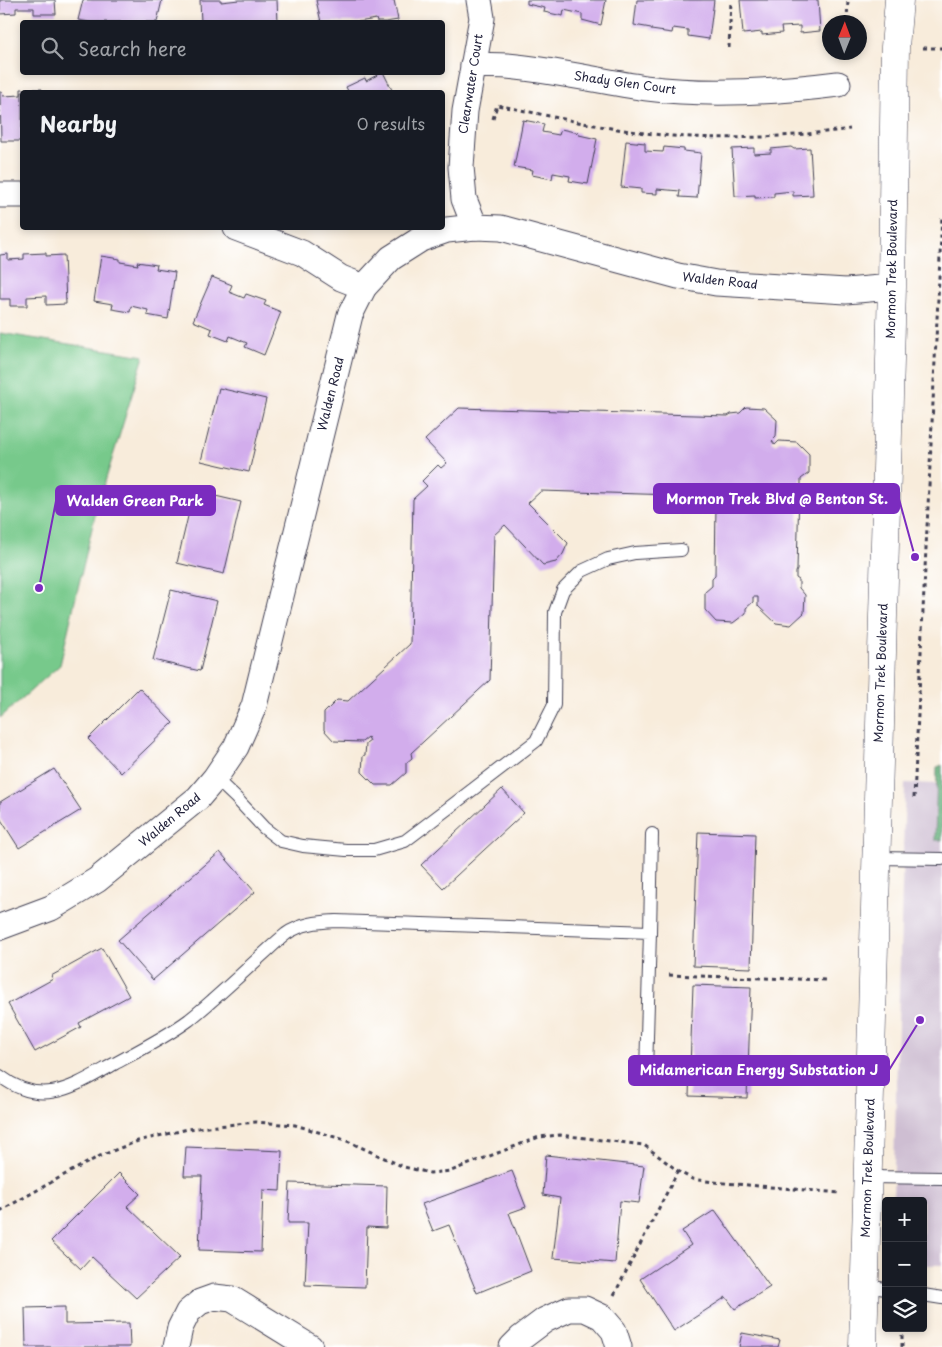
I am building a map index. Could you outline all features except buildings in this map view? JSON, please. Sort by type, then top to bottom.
[{"type":"main road","name":"Mormon Trek Boulevard","points":[[863,1347],[875,1288],[868,1177],[892,287],[895,47],[899,0]]},
{"type":"street","name":"Clearwater Court","points":[[475,226],[452,167],[465,111],[482,18],[479,0]]},
{"type":"street","name":"Shady Glen Court","points":[[473,66],[507,66],[646,88],[687,91],[765,92],[838,84]]},
{"type":"street","points":[[0,195],[20,195]]},
{"type":"street","name":"Walden Road","points":[[0,928],[51,908],[97,880],[198,798],[215,778],[236,747],[254,706],[350,315],[364,287],[391,258],[421,239],[447,230],[475,226],[501,228],[678,276],[716,283],[846,291],[892,287]]},
{"type":"street","points":[[241,230],[302,253],[340,278],[364,287]]},
{"type":"street","points":[[176,1347],[180,1328],[188,1312],[200,1302],[214,1298],[232,1299],[310,1347]]},
{"type":"street","points":[[512,1347],[545,1320],[569,1309],[585,1309],[602,1317],[614,1331],[619,1347]]},
{"type":"lane","points":[[215,778],[264,828],[281,841],[311,847],[374,850],[405,840],[536,741],[554,706],[555,612],[563,590],[582,572],[608,559],[635,553],[681,550]]},
{"type":"lane","points":[[646,1072],[652,834]]},
{"type":"lane","points":[[876,858],[942,860]]},
{"type":"lane","points":[[0,1076],[10,1084],[24,1090],[49,1093],[75,1086],[188,1021],[287,933],[311,922],[336,921],[650,932]]},
{"type":"lane","points":[[868,1177],[942,1178]]},
{"type":"lane","points":[[927,1296],[942,1298]]},
{"type":"path","points":[[729,48],[731,0]]},
{"type":"path","points":[[848,0],[848,15]]},
{"type":"path","points":[[492,126],[497,105],[581,122],[671,136],[764,138],[808,135],[850,129]]},
{"type":"path","points":[[914,798],[942,215]]},
{"type":"path","points":[[661,974],[826,980]]},
{"type":"path","points":[[0,1211],[92,1160],[138,1141],[188,1129],[256,1122],[295,1125],[345,1140],[404,1167],[430,1173],[451,1171],[539,1137],[560,1135],[644,1145],[678,1171],[692,1179],[840,1193]]},
{"type":"path","points":[[602,1317],[678,1171]]},
{"type":"path","points":[[902,1332],[902,1347]]},
{"type":"shaded area","points":[[905,783],[942,784],[942,1265],[927,1265],[927,1197],[893,1197]]},
{"type":"green space","points":[[0,333],[144,356],[96,511],[60,665],[0,718]]},
{"type":"green space","points":[[942,765],[942,840],[935,840],[937,767]]},
{"type":"place","name":"Mormon Trek Blvd @ Benton St.","points":[[915,557]]},
{"type":"place","name":"Walden Green Park","points":[[39,588]]},
{"type":"place","name":"Midamerican Energy Substation J","points":[[920,1020]]}]
